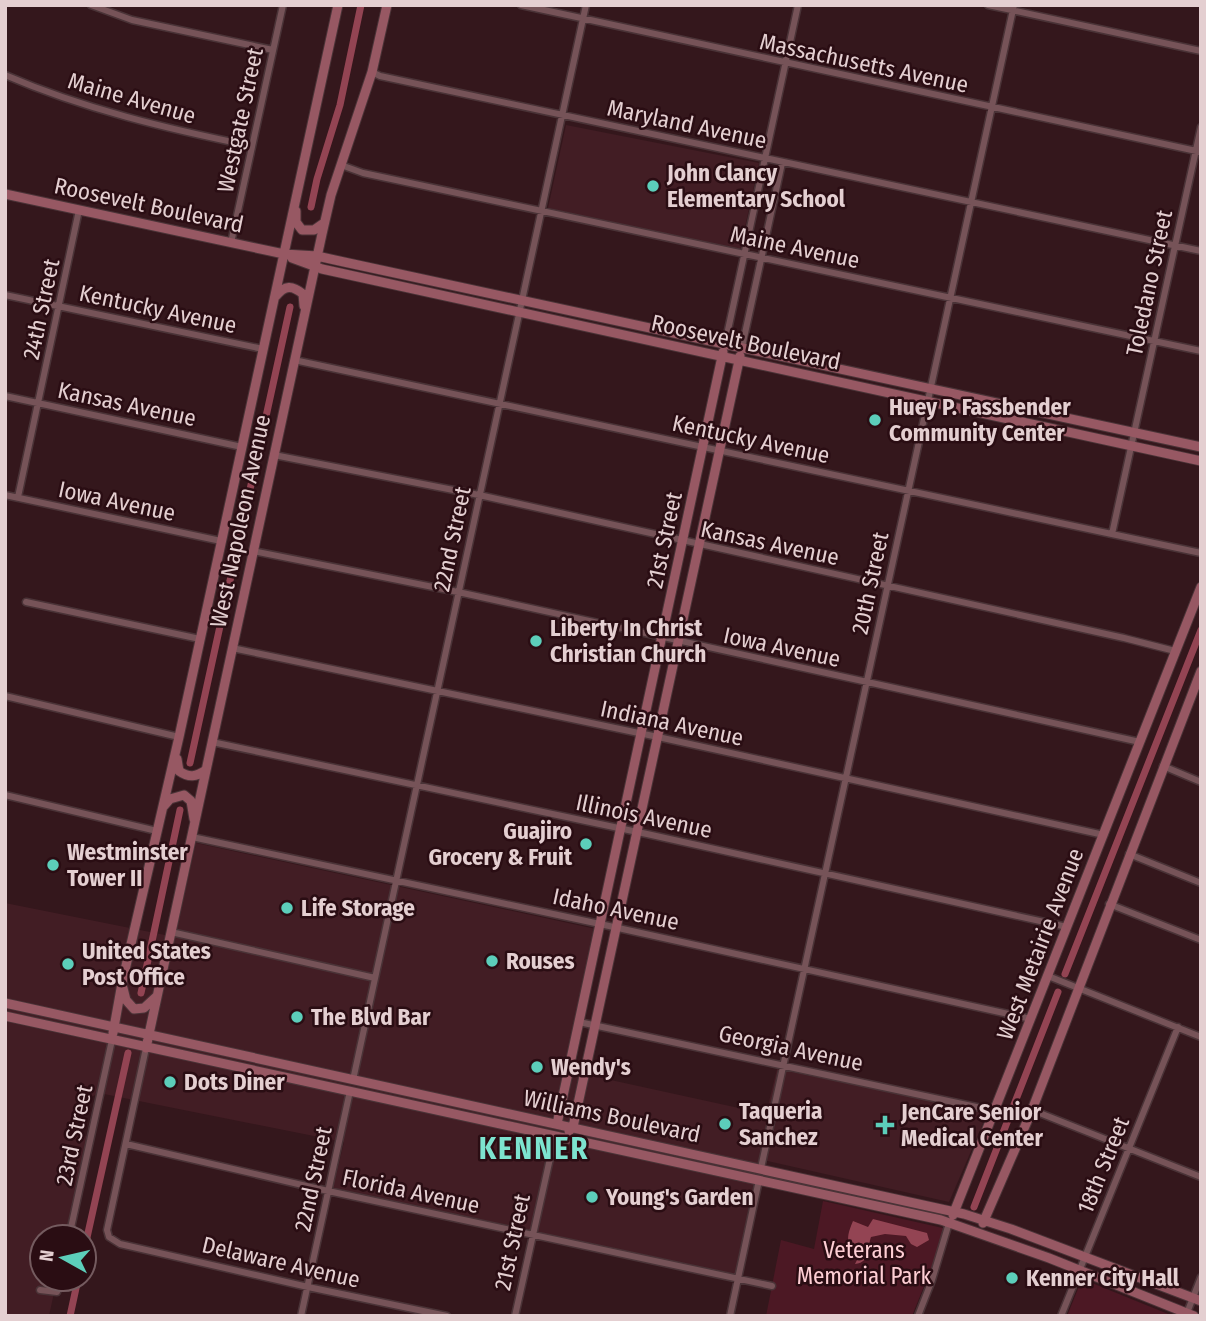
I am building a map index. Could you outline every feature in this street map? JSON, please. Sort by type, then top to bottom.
[{"type":"main road","name":"West Napoleon Avenue","points":[[112,1040],[122,983],[179,737],[338,5]]},
{"type":"main road","name":"West Napoleon Avenue","points":[[146,1048],[317,256],[341,165],[372,72],[387,5]]},
{"type":"main road","name":"Roosevelt Boulevard","points":[[5,194],[284,254],[317,256],[1201,447]]},
{"type":"main road","points":[[295,202],[296,222],[302,230],[314,230],[325,222]]},
{"type":"main road","name":"Roosevelt Boulevard","points":[[284,254],[315,267],[1201,461]]},
{"type":"main road","points":[[275,296],[282,289],[295,287],[303,294],[304,315]]},
{"type":"main road","name":"21st Street","points":[[557,1124],[725,344]]},
{"type":"main road","name":"21st Street","points":[[573,1127],[741,347]]},
{"type":"main road","name":"West Metairie Avenue","points":[[949,1223],[1201,587]]},
{"type":"main road","points":[[969,1229],[978,1227],[986,1220],[1032,1110],[1109,904],[1201,671]]},
{"type":"main road","points":[[176,750],[179,771],[185,775],[197,776],[206,771]]},
{"type":"main road","points":[[163,808],[170,799],[184,795],[191,801],[194,824]]},
{"type":"main road","points":[[122,983],[126,1000],[134,1009],[144,1009],[158,995]]},
{"type":"main road","name":"Williams Boulevard","points":[[5,1003],[954,1212],[986,1220],[1197,1299]]},
{"type":"main road","name":"Williams Boulevard","points":[[5,1016],[949,1223],[1045,1257],[1190,1314]]},
{"type":"main road","points":[[350,1091],[362,1084],[374,1084]]},
{"type":"main road","points":[[531,1130],[568,1132],[573,1127]]},
{"type":"main road","points":[[736,1175],[743,1171],[757,1172],[761,1168]]},
{"type":"main road","points":[[759,1180],[771,1176],[786,1179],[795,1176]]},
{"type":"main road","points":[[1045,1257],[1049,1243]]},
{"type":"street","points":[[91,5],[132,20],[273,50]]},
{"type":"street","name":"Westgate Street","points":[[231,243],[283,5]]},
{"type":"street","name":"Massachusetts Avenue","points":[[521,5],[1198,151]]},
{"type":"street","name":"22nd Street","points":[[353,1080],[586,5]]},
{"type":"street","name":"21st Street","points":[[725,344],[798,5]]},
{"type":"street","points":[[988,5],[1013,8],[1201,51]]},
{"type":"street","name":"20th Street","points":[[761,1168],[1013,8]]},
{"type":"street","name":"Maryland Avenue","points":[[372,72],[782,163],[1201,251]]},
{"type":"street","name":"Maine Avenue","points":[[5,75],[94,108],[172,129],[252,146]]},
{"type":"street","name":"Toledano Street","points":[[1112,534],[1198,151],[1201,127]]},
{"type":"street","name":"21st Street","points":[[741,347],[782,163]]},
{"type":"street","name":"Maine Avenue","points":[[341,165],[363,173],[1201,351]]},
{"type":"street","name":"24th Street","points":[[18,498],[79,210]]},
{"type":"street","name":"Kentucky Avenue","points":[[5,295],[263,349]]},
{"type":"street","name":"Kentucky Avenue","points":[[294,359],[1199,552]]},
{"type":"street","name":"Kansas Avenue","points":[[5,396],[242,447]]},
{"type":"street","name":"Kansas Avenue","points":[[274,455],[479,495],[1124,638],[1175,652]]},
{"type":"street","name":"Iowa Avenue","points":[[5,495],[221,541]]},
{"type":"street","name":"Iowa Avenue","points":[[253,551],[458,592],[1140,742]]},
{"type":"street","points":[[26,602],[200,639]]},
{"type":"street","name":"Indiana Avenue","points":[[232,648],[658,737],[1104,835]]},
{"type":"street","points":[[5,696],[179,737]]},
{"type":"street","name":"Illinois Avenue","points":[[212,742],[1068,927]]},
{"type":"street","points":[[1163,766],[1201,782]]},
{"type":"street","points":[[5,795],[157,831]]},
{"type":"street","name":"Idaho Avenue","points":[[192,837],[600,923],[1031,1019]]},
{"type":"street","points":[[1129,854],[1201,883]]},
{"type":"street","points":[[1109,904],[1201,940]]},
{"type":"street","points":[[171,932],[375,978]]},
{"type":"street","points":[[1048,976],[1201,1037]]},
{"type":"street","name":"Georgia Avenue","points":[[579,1022],[995,1111]]},
{"type":"street","name":"18th Street","points":[[1060,1316],[1178,1027]]},
{"type":"street","name":"23rd Street","points":[[72,1223],[112,1040]]},
{"type":"street","points":[[126,1144],[146,1048]]},
{"type":"street","name":"22nd Street","points":[[301,1316],[350,1091]]},
{"type":"street","points":[[1032,1110],[1201,1177]]},
{"type":"street","name":"21st Street","points":[[515,1316],[555,1136]]},
{"type":"street","name":"Florida Avenue","points":[[126,1144],[532,1236],[772,1286]]},
{"type":"street","name":"Delaware Avenue","points":[[126,1144],[107,1230],[108,1237],[117,1243],[447,1316]]},
{"type":"street","points":[[730,1316],[759,1180]]},
{"type":"street","name":"West Metairie Avenue","points":[[918,1316],[949,1223]]},
{"type":"street","points":[[1190,1314],[1197,1299],[1201,1277]]},
{"type":"shaded area","name":"John Clancy Elementary School","points":[[566,125],[759,163],[740,250],[548,208]]},
{"type":"shaded area","points":[[196,843],[596,929],[565,1070],[766,1114],[777,1069],[988,1112],[949,1202],[759,1159],[735,1274],[333,1188],[344,1142],[99,1093],[82,1102],[75,1133],[89,1137],[70,1223],[28,1223],[28,1293],[54,1293],[49,1316],[5,1316],[5,903],[175,937]]},
{"type":"shaded area","points":[[873,1219],[927,1233],[929,1240],[917,1247],[911,1244],[906,1236],[885,1234],[871,1237],[868,1254],[864,1260],[855,1264],[863,1248],[861,1245],[850,1248],[848,1237],[853,1221],[868,1227]]},
{"type":"green space","name":"Veterans Memorial Park","points":[[823,1201],[947,1229],[912,1316],[766,1316],[781,1240],[814,1249]]},
{"type":"green space","points":[[1082,1279],[1173,1316],[1067,1316]]},
{"type":"waterway","points":[[311,207],[340,105],[361,5]]},
{"type":"waterway","points":[[190,763],[290,307]]},
{"type":"waterway","points":[[1065,974],[1201,630]]},
{"type":"waterway","points":[[141,993],[180,810]]},
{"type":"waterway","points":[[974,1207],[1058,992]]},
{"type":"waterway","points":[[90,1223],[128,1053]]},
{"type":"waterway","points":[[70,1316],[75,1293]]},
{"type":"place","name":"John Clancy Elementary School","points":[[653,186]]},
{"type":"place","name":"Huey P. Fassbender Community Center","points":[[875,420]]},
{"type":"place","name":"Liberty In Christ Christian Church","points":[[536,641]]},
{"type":"place","name":"Guajiro Grocery & Fruit","points":[[586,844]]},
{"type":"place","name":"Westminster Tower II","points":[[53,865]]},
{"type":"place","name":"Life Storage","points":[[287,908]]},
{"type":"place","name":"Rouses","points":[[492,961]]},
{"type":"place","name":"United States Post Office","points":[[68,964]]},
{"type":"place","name":"The Blvd Bar","points":[[297,1017]]},
{"type":"place","name":"Wendy's","points":[[537,1067]]},
{"type":"place","name":"Dots Diner","points":[[170,1082]]},
{"type":"place","name":"Taqueria Sanchez","points":[[725,1124]]},
{"type":"place","name":"JenCare Senior Medical Center","points":[[885,1125]]},
{"type":"place","name":"Young's Garden","points":[[592,1197]]},
{"type":"place","name":"Kenner City Hall","points":[[1012,1278]]},
{"type":"district","name":"KENNER","points":[[534,1149]]}]
